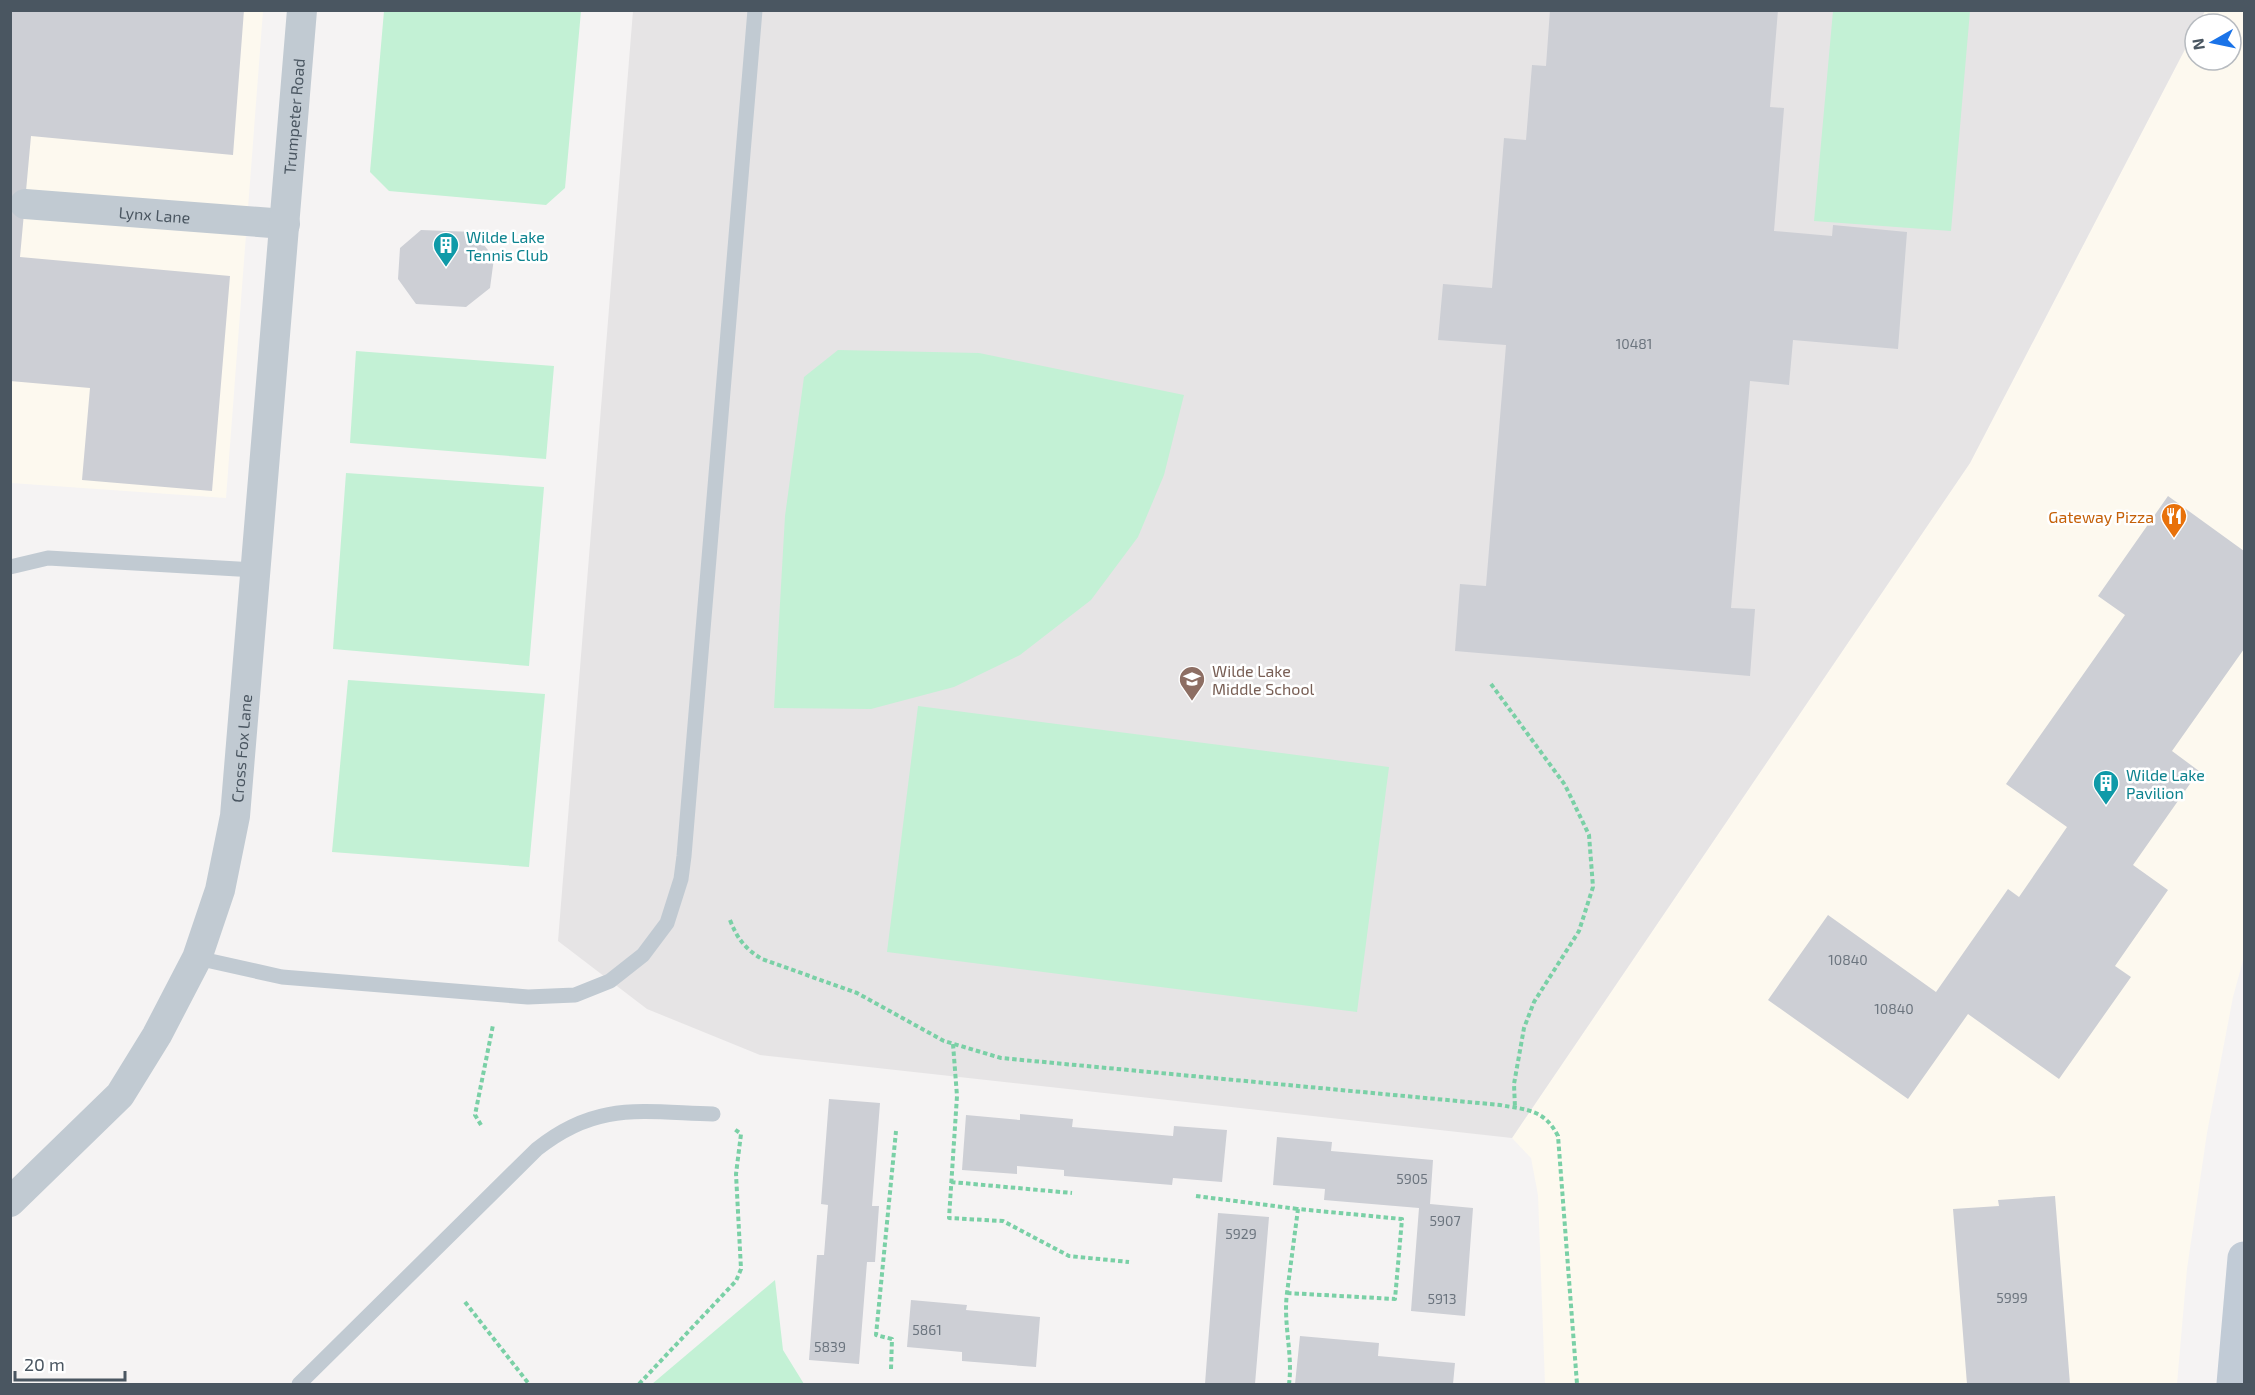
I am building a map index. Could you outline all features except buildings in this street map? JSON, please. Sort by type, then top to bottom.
[{"type":"main road","points":[[2233,1384],[2244,1258]]},
{"type":"street","name":"Trumpeter Road","points":[[285,224],[302,10]]},
{"type":"street","name":"Lynx Lane","points":[[25,204],[285,224]]},
{"type":"street","name":"Cross Fox Lane","points":[[10,1202],[120,1095],[157,1035],[197,958],[220,890],[235,816],[285,224]]},
{"type":"lane","points":[[197,958],[282,977],[528,997],[575,995],[610,981],[643,955],[667,923],[681,879],[684,856],[755,10]]},
{"type":"lane","points":[[10,567],[48,558],[255,570]]},
{"type":"lane","points":[[299,1384],[537,1149],[555,1135],[580,1121],[623,1112],[713,1113]]},
{"type":"path","points":[[1491,684],[1565,785],[1589,835],[1593,887],[1579,931],[1534,1002],[1524,1028],[1514,1084],[1515,1108]]},
{"type":"path","points":[[730,920],[736,936],[750,952],[776,964],[857,993],[953,1044],[1001,1058],[1515,1108],[1539,1113],[1551,1122],[1558,1136],[1577,1384]]},
{"type":"path","points":[[481,1125],[475,1114],[493,1025]]},
{"type":"path","points":[[953,1044],[957,1096],[949,1218],[1003,1221],[1069,1256],[1129,1262]]},
{"type":"path","points":[[639,1384],[736,1281],[741,1269],[736,1174],[741,1134],[713,1113]]},
{"type":"path","points":[[891,1369],[892,1339],[876,1335],[896,1131]]},
{"type":"path","points":[[951,1182],[1072,1193]]},
{"type":"path","points":[[1196,1196],[1402,1219],[1395,1299],[1287,1293]]},
{"type":"path","points":[[1289,1384],[1292,1365],[1287,1293],[1298,1209]]},
{"type":"path","points":[[465,1302],[529,1384]]},
{"type":"shaded area","points":[[10,11],[263,11],[226,498],[11,483]]},
{"type":"shaded area","name":"Wilde Lake Middle School","points":[[633,11],[2205,11],[2183,12],[2183,53],[1970,463],[1512,1138],[760,1055],[647,1009],[558,941]]},
{"type":"shaded area","points":[[2244,11],[2244,957],[2233,997],[2207,1133],[2187,1269],[2177,1384],[1545,1384],[1538,1195],[1531,1158],[1512,1138],[1970,463],[2183,53],[2183,72],[2243,72],[2243,12],[2204,12]]},
{"type":"green space","points":[[384,11],[581,11],[565,188],[546,205],[389,191],[370,172]]},
{"type":"green space","points":[[1833,11],[1970,11],[1951,231],[1814,221]]},
{"type":"green space","points":[[838,350],[979,353],[1184,395],[1164,475],[1138,537],[1091,600],[1020,655],[954,687],[871,709],[774,708],[785,516],[804,377]]},
{"type":"green space","points":[[356,351],[554,366],[546,459],[350,443]]},
{"type":"green space","points":[[346,473],[544,487],[529,666],[333,649]]},
{"type":"green space","points":[[348,680],[545,694],[529,867],[332,852]]},
{"type":"green space","points":[[918,706],[1389,767],[1357,1012],[887,952]]},
{"type":"green space","points":[[775,1280],[783,1350],[804,1384],[652,1384]]},
{"type":"place","name":"Wilde Lake Tennis Club","points":[[446,268]]},
{"type":"place","name":"Gateway Pizza","points":[[2174,539]]},
{"type":"place","name":"Wilde Lake Middle School","points":[[1192,702]]},
{"type":"place","name":"Wilde Lake Pavilion","points":[[2106,806]]}]
